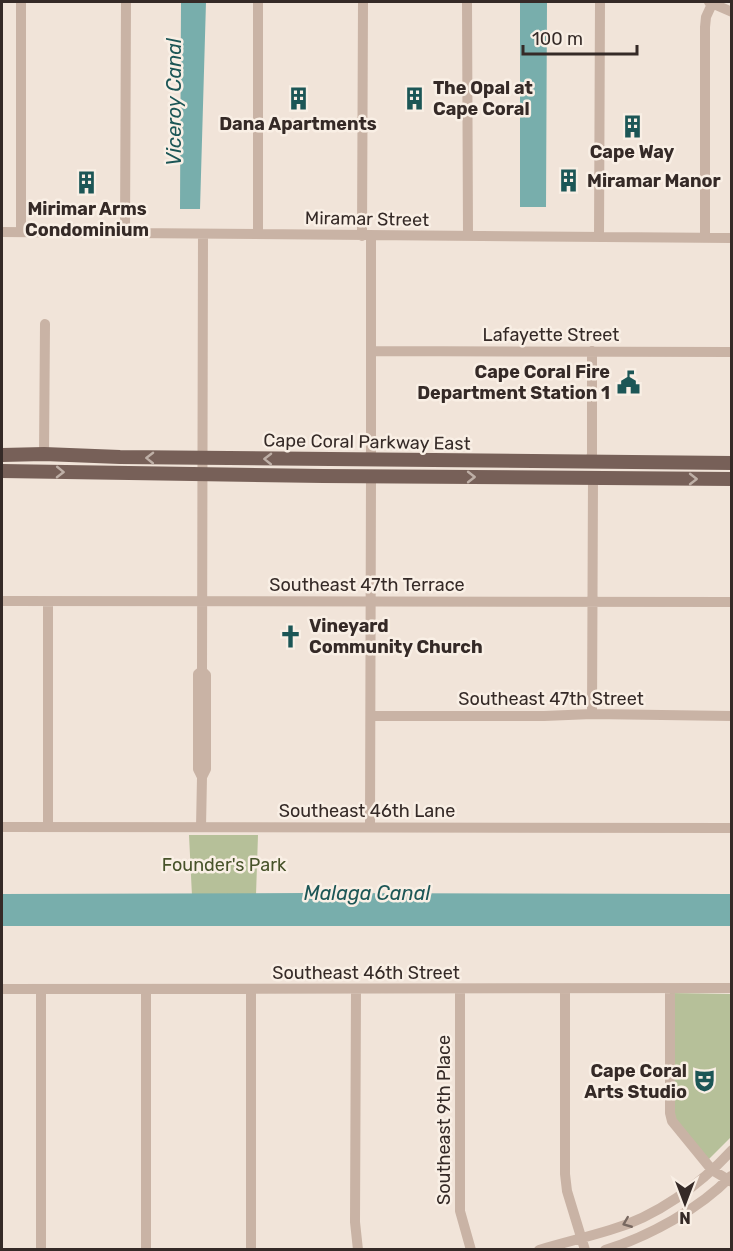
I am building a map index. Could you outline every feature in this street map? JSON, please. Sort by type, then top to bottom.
[{"type":"main road","name":"Cape Coral Parkway East","points":[[2,456],[44,454],[202,458],[732,463]]},
{"type":"main road","points":[[288,476],[306,469],[354,469],[365,465],[369,460]]},
{"type":"main road","points":[[371,477],[379,468],[441,467],[452,461]]},
{"type":"main road","points":[[508,478],[525,472],[580,471],[590,462]]},
{"type":"main road","points":[[593,478],[602,471],[663,470],[677,463]]},
{"type":"main road","name":"Cape Coral Parkway East","points":[[2,471],[371,477],[732,479]]},
{"type":"street","points":[[21,2],[21,232]]},
{"type":"street","points":[[125,233],[126,2]]},
{"type":"street","points":[[258,2],[258,234]]},
{"type":"street","points":[[363,2],[371,351],[371,452],[369,460]]},
{"type":"street","points":[[467,2],[468,236]]},
{"type":"street","points":[[599,237],[600,2]]},
{"type":"street","points":[[705,238],[706,17],[711,3],[732,12]]},
{"type":"street","name":"Miramar Street","points":[[2,232],[732,238]]},
{"type":"street","points":[[201,827],[202,777],[206,769],[206,675],[202,671],[203,234]]},
{"type":"street","points":[[44,454],[45,324]]},
{"type":"street","name":"Lafayette Street","points":[[371,351],[732,352]]},
{"type":"street","points":[[590,462],[592,454],[592,351]]},
{"type":"street","points":[[370,827],[371,477]]},
{"type":"street","points":[[592,714],[593,478]]},
{"type":"street","name":"Southeast 47th Terrace","points":[[2,601],[732,602]]},
{"type":"street","points":[[48,602],[48,827]]},
{"type":"street","name":"Southeast 47th Street","points":[[371,716],[592,714],[732,716]]},
{"type":"street","name":"Southeast 46th Lane","points":[[2,827],[732,828]]},
{"type":"street","name":"Southeast 46th Street","points":[[2,989],[732,988]]},
{"type":"street","points":[[41,989],[41,1250]]},
{"type":"street","points":[[251,989],[251,1250]]},
{"type":"street","points":[[356,989],[355,1222],[358,1250]]},
{"type":"street","name":"Southeast 9th Place","points":[[460,989],[460,1211],[471,1250]]},
{"type":"street","points":[[565,989],[565,1174],[567,1191],[585,1250]]},
{"type":"street","points":[[604,1232],[608,1249],[667,1223],[730,1179],[711,1170],[678,1130],[670,1113],[670,989]]},
{"type":"street","points":[[146,990],[146,1250]]},
{"type":"street","points":[[539,1250],[604,1232],[637,1219],[684,1191],[732,1150]]},
{"type":"green space","name":"Founder's Park","points":[[189,835],[258,835],[256,895],[192,896]]},
{"type":"green space","points":[[670,993],[731,994],[731,1137],[705,1163],[672,1121]]},
{"type":"water","points":[[181,2],[206,2],[200,209],[180,209]]},
{"type":"water","points":[[520,2],[547,2],[546,207],[520,207]]},
{"type":"water","points":[[2,894],[731,894],[731,926],[2,926]]},
{"type":"place","name":"Dana Apartments","points":[[298,98]]},
{"type":"place","name":"The Opal at Cape Coral","points":[[415,98]]},
{"type":"place","name":"Cape Way","points":[[632,126]]},
{"type":"place","name":"Miramar Manor","points":[[569,181]]},
{"type":"place","name":"Mirimar Arms Condominium","points":[[87,183]]},
{"type":"place","name":"Cape Coral Fire Department Station 1","points":[[628,382]]},
{"type":"place","name":"Vineyard Community Church","points":[[291,636]]},
{"type":"place","name":"Cape Coral Arts Studio","points":[[705,1081]]},
{"type":"water label","name":"Viceroy Canal","points":[[174,102]]},
{"type":"water label","name":"Malaga Canal","points":[[367,893]]}]
